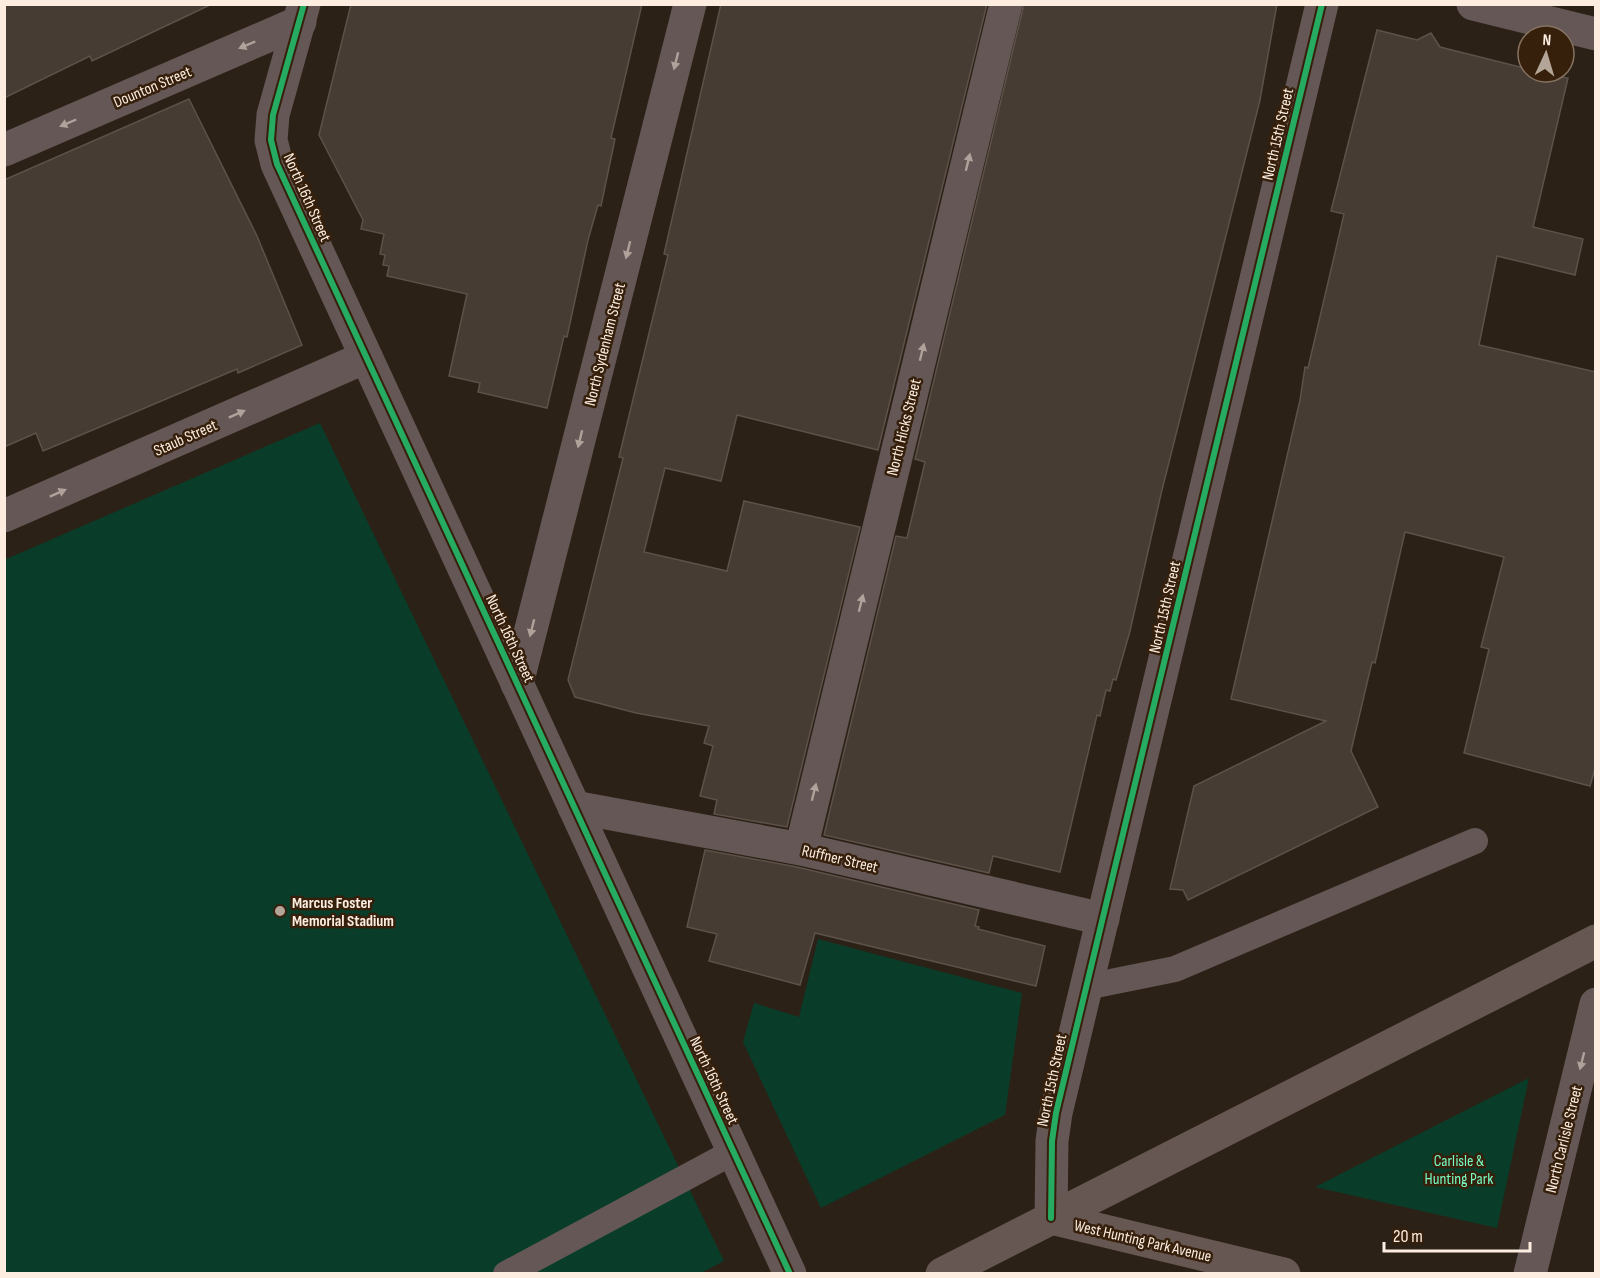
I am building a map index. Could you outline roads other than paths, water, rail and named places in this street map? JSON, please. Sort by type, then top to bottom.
[{"type":"main road","points":[[1051,1218],[1596,941]]},
{"type":"main road","name":"West Hunting Park Avenue","points":[[942,1274],[1051,1218],[1284,1274]]},
{"type":"street","name":"North Sydenham Street","points":[[518,684],[690,4]]},
{"type":"street","name":"North Hicks Street","points":[[801,849],[1006,4]]},
{"type":"street","name":"North 15th Street","points":[[1051,1218],[1052,1141],[1056,1113],[1322,4]]},
{"type":"street","points":[[1473,4],[1596,34]]},
{"type":"street","name":"North 16th Street","points":[[302,13],[273,115],[271,140],[277,164],[790,1274]]},
{"type":"street","name":"Dounton Street","points":[[4,150],[302,13]]},
{"type":"street","name":"Staub Street","points":[[4,516],[366,357]]},
{"type":"street","name":"Ruffner Street","points":[[574,807],[801,849],[1103,919]]},
{"type":"street","name":"North Carlisle Street","points":[[1530,1274],[1596,1004]]},
{"type":"lane","points":[[1086,987],[1175,969],[1475,841]]},
{"type":"lane","points":[[507,1274],[733,1152]]},
{"type":"place","name":"Marcus Foster Memorial Stadium","points":[[280,911]]},
{"type":"park label","name":"Carlisle & Hunting Park","points":[[1459,1169]]}]
